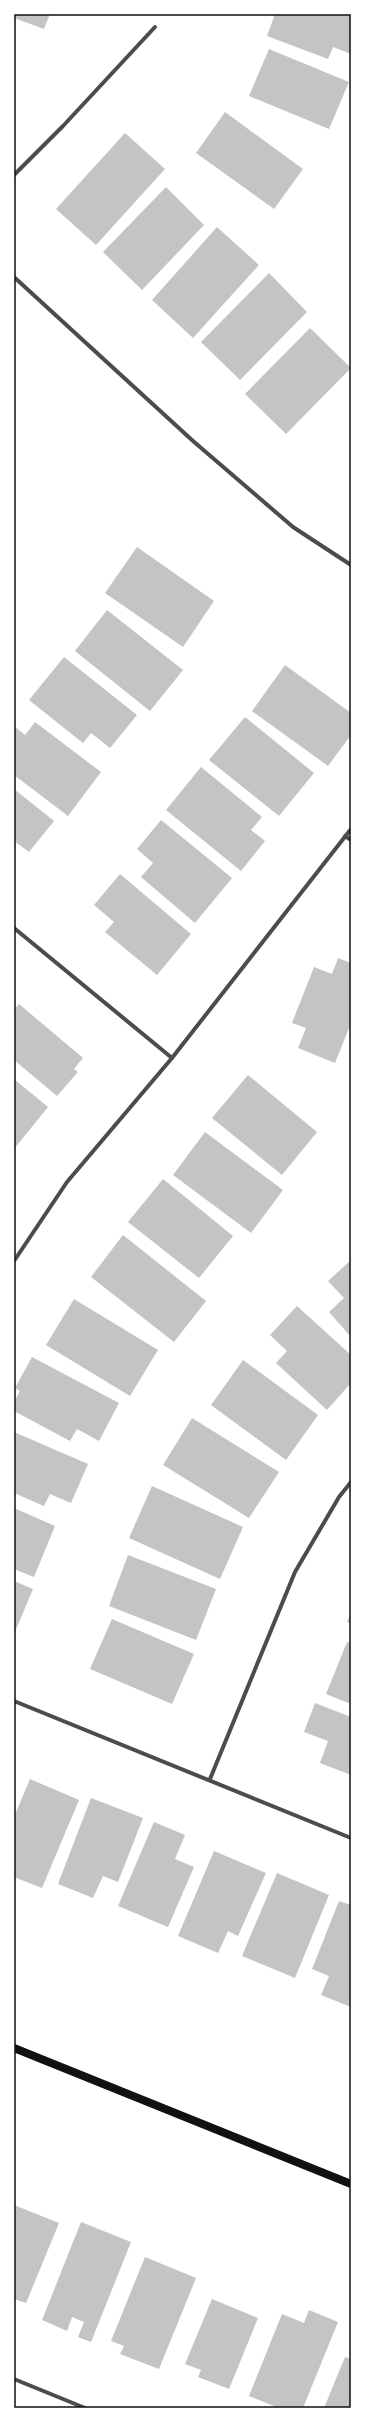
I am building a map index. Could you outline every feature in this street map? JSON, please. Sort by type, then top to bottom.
[{"type":"main road","points":[[14,2048],[351,2184]]},
{"type":"street","points":[[14,175],[63,126],[155,27]]},
{"type":"street","points":[[14,276],[204,451],[293,527],[351,565]]},
{"type":"street","points":[[14,1261],[67,1182],[172,1058],[351,829]]},
{"type":"street","points":[[345,836],[351,840]]},
{"type":"street","points":[[14,928],[172,1058]]},
{"type":"street","points":[[210,1779],[295,1572],[339,1497],[351,1482]]},
{"type":"street","points":[[14,1701],[210,1779],[351,1838]]},
{"type":"street","points":[[14,2379],[85,2408]]},
{"type":"building","points":[[14,14],[50,14],[44,29],[14,18]]},
{"type":"building","points":[[275,14],[351,14],[351,54],[333,47],[328,59],[267,36]]},
{"type":"building","points":[[269,49],[349,82],[329,129],[249,96]]},
{"type":"building","points":[[225,112],[303,169],[274,209],[196,153]]},
{"type":"building","points":[[125,133],[165,169],[96,245],[56,209]]},
{"type":"building","points":[[166,187],[204,225],[142,290],[103,252]]},
{"type":"building","points":[[217,227],[259,265],[193,338],[152,300]]},
{"type":"building","points":[[269,273],[307,312],[240,380],[201,342]]},
{"type":"building","points":[[310,328],[351,368],[286,434],[245,394]]},
{"type":"building","points":[[137,547],[214,601],[183,647],[105,593]]},
{"type":"building","points":[[107,610],[183,670],[150,711],[75,651]]},
{"type":"building","points":[[64,657],[137,715],[110,748],[91,733],[83,743],[29,700]]},
{"type":"building","points":[[285,665],[351,713],[351,735],[328,766],[252,711]]},
{"type":"building","points":[[245,717],[314,773],[279,816],[209,760]]},
{"type":"building","points":[[35,722],[101,772],[68,816],[14,775],[14,726],[25,735]]},
{"type":"building","points":[[201,767],[262,817],[251,830],[265,841],[241,871],[166,810]]},
{"type":"building","points":[[14,789],[54,821],[29,852],[14,841]]},
{"type":"building","points":[[161,820],[232,878],[195,923],[141,877],[153,863],[137,849]]},
{"type":"building","points":[[120,874],[191,934],[157,975],[105,932],[114,922],[94,905]]},
{"type":"building","points":[[338,958],[351,963],[351,1023],[335,1063],[298,1048],[306,1028],[292,1023],[314,967],[332,974]]},
{"type":"building","points":[[19,1004],[83,1058],[74,1069],[78,1072],[57,1096],[14,1060],[14,1010]]},
{"type":"building","points":[[248,1075],[317,1132],[282,1175],[212,1118]]},
{"type":"building","points":[[14,1079],[48,1107],[14,1149]]},
{"type":"building","points":[[205,1132],[283,1190],[251,1233],[173,1175]]},
{"type":"building","points":[[163,1179],[233,1236],[199,1278],[128,1222]]},
{"type":"building","points":[[123,1235],[206,1301],[174,1342],[91,1277]]},
{"type":"building","points":[[351,1260],[351,1337],[329,1312],[344,1298],[328,1281]]},
{"type":"building","points":[[74,1299],[158,1350],[130,1396],[46,1345]]},
{"type":"building","points":[[297,1306],[351,1355],[351,1383],[327,1410],[276,1363],[287,1351],[270,1335]]},
{"type":"building","points":[[32,1357],[119,1403],[99,1441],[77,1429],[70,1441],[14,1411],[14,1402],[20,1391],[15,1388]]},
{"type":"building","points":[[243,1360],[318,1415],[286,1460],[211,1405]]},
{"type":"building","points":[[192,1418],[279,1472],[249,1518],[163,1465]]},
{"type":"building","points":[[14,1432],[88,1464],[71,1503],[50,1494],[44,1506],[14,1493]]},
{"type":"building","points":[[152,1486],[243,1527],[220,1579],[129,1538]]},
{"type":"building","points":[[14,1508],[55,1526],[34,1577],[14,1569]]},
{"type":"building","points":[[128,1555],[216,1589],[196,1640],[109,1606]]},
{"type":"building","points":[[14,1581],[33,1589],[14,1634]]},
{"type":"building","points":[[351,1612],[351,1624],[347,1622]]},
{"type":"building","points":[[112,1619],[194,1654],[172,1704],[90,1669]]},
{"type":"building","points":[[347,1642],[351,1643],[351,1704],[326,1694]]},
{"type":"building","points":[[315,1703],[351,1717],[351,1775],[320,1763],[328,1741],[304,1732]]},
{"type":"building","points":[[30,1779],[79,1800],[42,1888],[14,1877],[14,1817]]},
{"type":"building","points":[[91,1798],[143,1818],[118,1882],[103,1876],[93,1898],[58,1884]]},
{"type":"building","points":[[154,1822],[185,1835],[175,1859],[194,1867],[168,1927],[118,1906]]},
{"type":"building","points":[[214,1851],[266,1873],[238,1936],[228,1931],[218,1953],[178,1936]]},
{"type":"building","points":[[277,1873],[329,1895],[295,1978],[242,1956]]},
{"type":"building","points":[[339,1901],[351,1905],[351,2007],[321,1995],[329,1976],[312,1969]]},
{"type":"building","points":[[14,2205],[59,2223],[26,2303],[14,2299]]},
{"type":"building","points":[[81,2222],[131,2242],[91,2342],[78,2337],[84,2322],[72,2317],[67,2331],[42,2320]]},
{"type":"building","points":[[145,2257],[196,2278],[159,2369],[120,2354],[124,2346],[111,2341]]},
{"type":"building","points":[[212,2299],[258,2318],[229,2389],[198,2377],[201,2370],[185,2364]]},
{"type":"building","points":[[309,2310],[338,2322],[303,2408],[273,2408],[274,2406],[249,2396],[282,2314],[304,2323]]},
{"type":"building","points":[[345,2357],[351,2359],[351,2408],[324,2408]]}]
